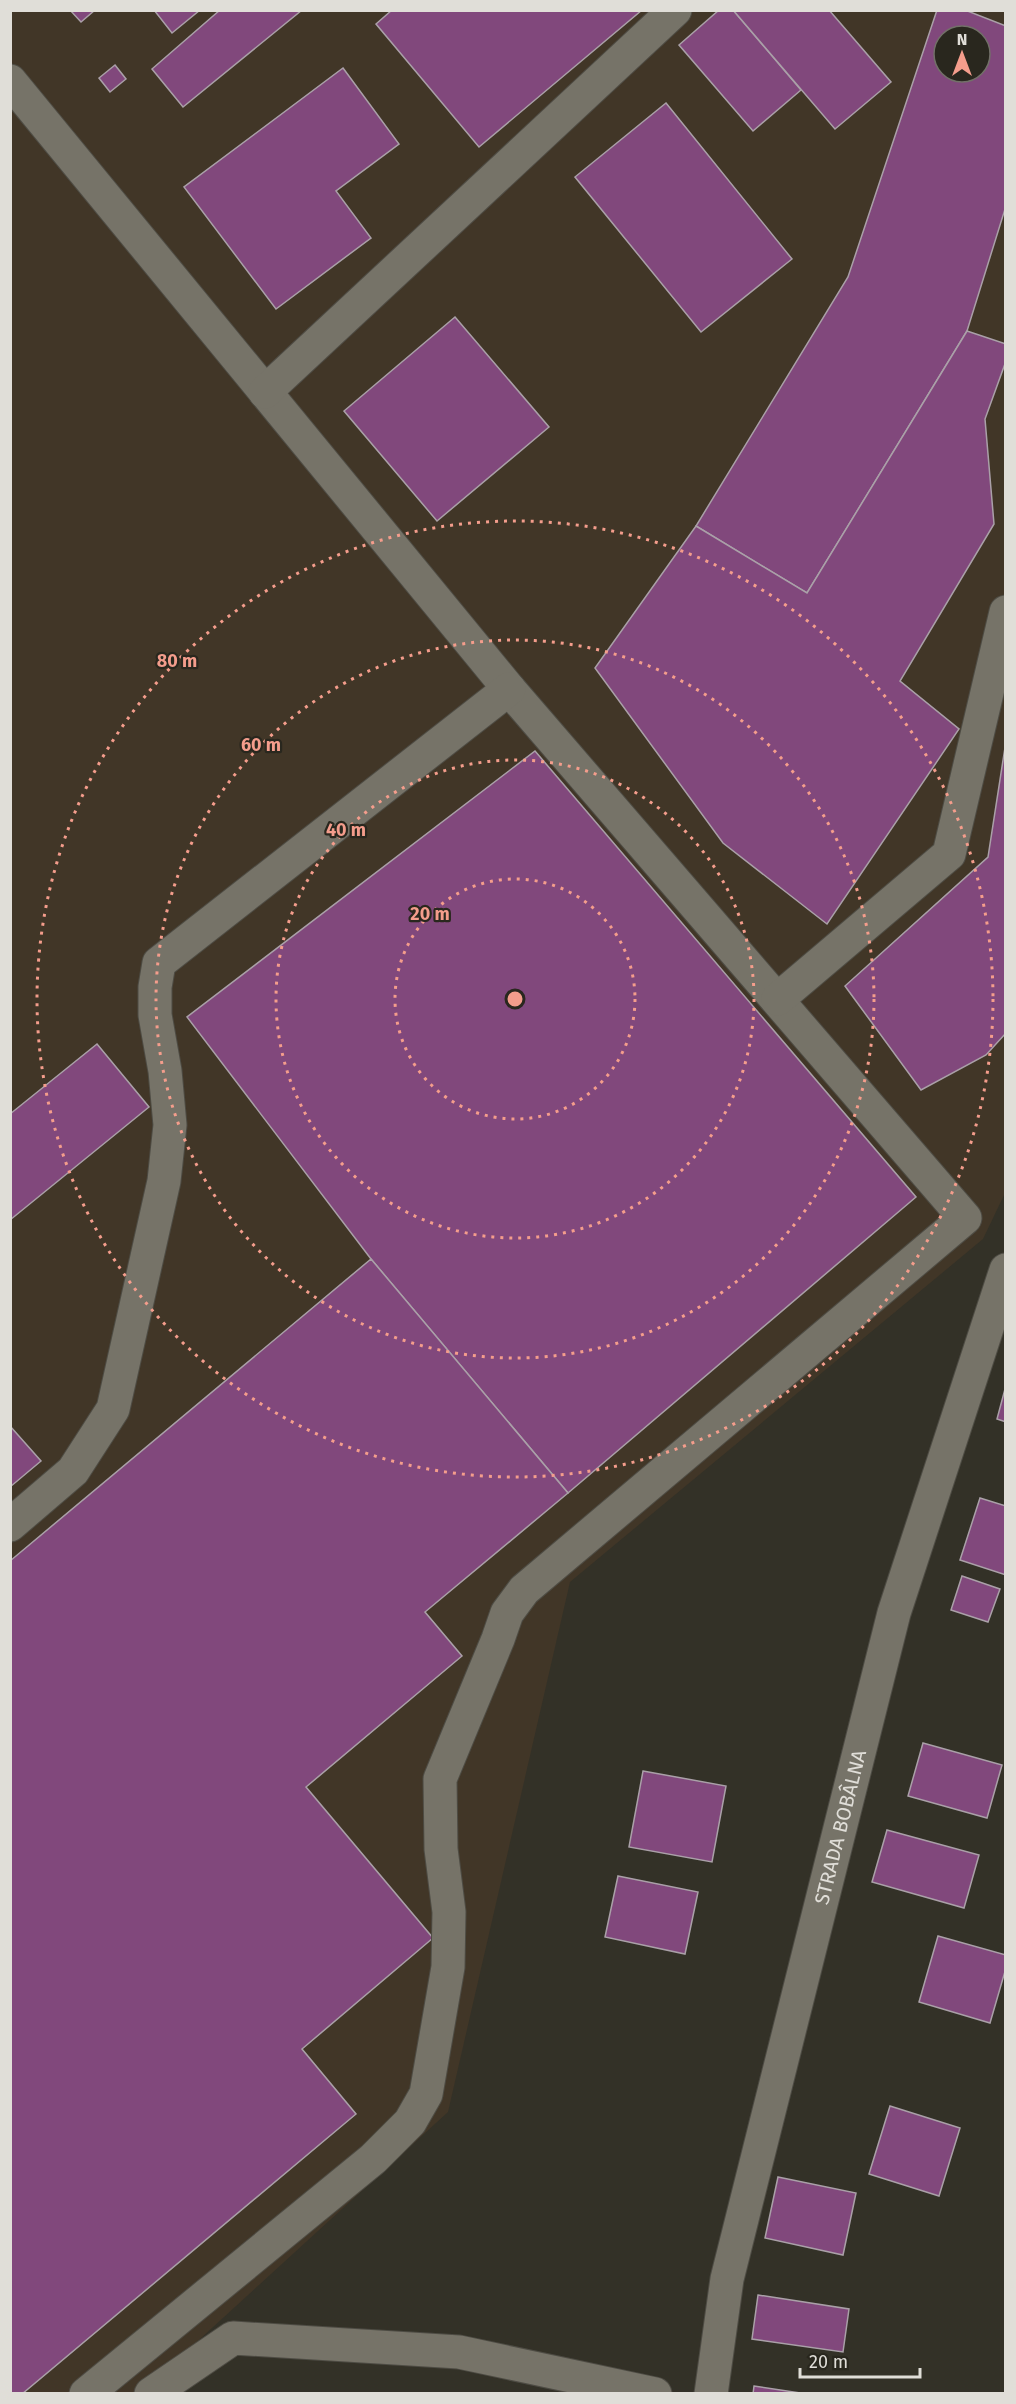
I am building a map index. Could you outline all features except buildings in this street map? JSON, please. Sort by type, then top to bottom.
[{"type":"street","points":[[265,392],[675,10]]},
{"type":"street","points":[[10,81],[509,689],[965,1218],[524,1590],[507,1613],[440,1779],[441,1849],[449,1912],[448,1967],[426,2094],[410,2122],[373,2159],[86,2394]]},
{"type":"street","points":[[778,999],[949,854],[1005,612]]},
{"type":"street","points":[[10,1525],[73,1471],[112,1410],[164,1181],[170,1125],[165,1071],[155,1015],[154,987],[159,963],[509,689]]},
{"type":"street","name":"STRADA BOBÂLNA","points":[[711,2394],[728,2279],[894,1613],[1005,1270]]},
{"type":"street","points":[[152,2394],[233,2338],[459,2352],[655,2394]]},
{"type":"shaded area","points":[[11,11],[1005,11],[1005,1193],[983,1239],[570,1582],[448,2112],[141,2393],[11,2394]]}]
